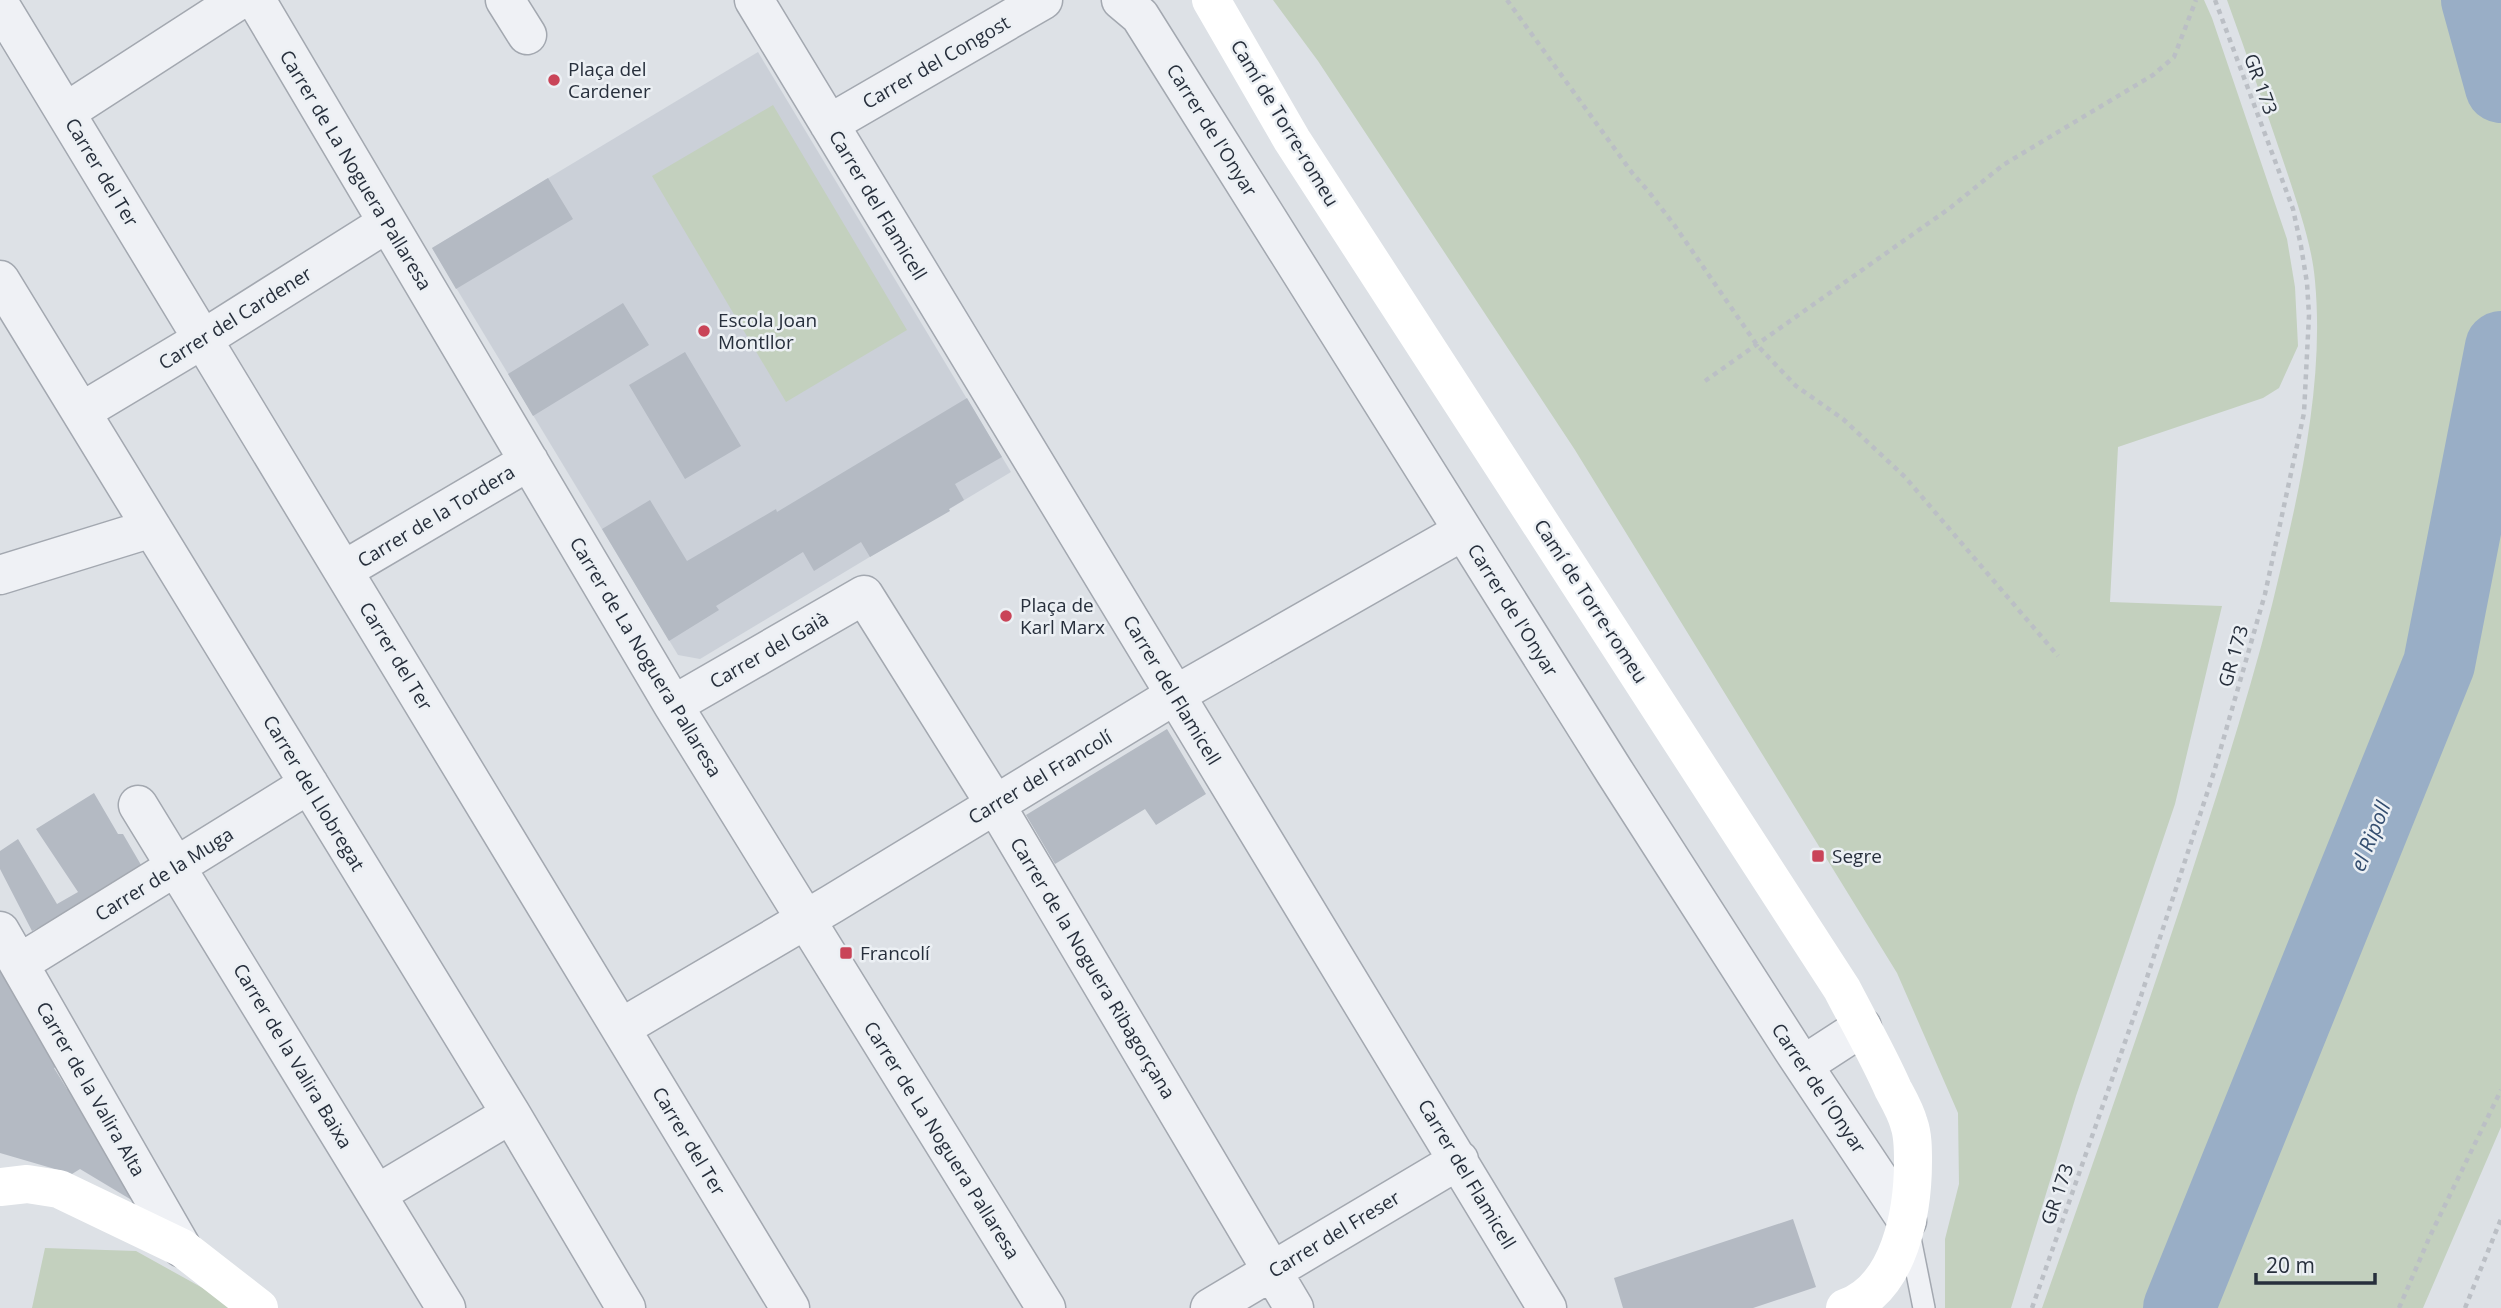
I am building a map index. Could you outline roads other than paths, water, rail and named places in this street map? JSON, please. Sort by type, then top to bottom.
[{"type":"street","points":[[66,112],[239,0]]},
{"type":"street","name":"Carrer de La Noguera Pallaresa","points":[[256,0],[673,705],[1046,1308]]},
{"type":"street","points":[[505,0],[527,35]]},
{"type":"street","name":"Carrer del Flamicell","points":[[754,0],[1547,1308]]},
{"type":"street","name":"Carrer del Congost","points":[[829,124],[1044,0]]},
{"type":"street","name":"Carrer de l'Onyar","points":[[1121,0],[1140,16],[1629,795],[1907,1221]]},
{"type":"street","name":"Camí de Torre-romeu","points":[[1211,0],[1292,140],[1842,989],[1910,1124],[1913,1194],[1893,1262],[1867,1296],[1845,1308]]},
{"type":"street","name":"Carrer del Ter","points":[[0,5],[790,1308]]},
{"type":"street","name":"Carrer del Cardener","points":[[81,412],[203,339],[387,222]]},
{"type":"street","name":"Carrer del Llobregat","points":[[0,280],[626,1308]]},
{"type":"street","name":"Carrer de la Tordera","points":[[344,570],[529,461]]},
{"type":"street","points":[[0,575],[152,528]]},
{"type":"street","name":"Carrer del Francolí","points":[[621,1028],[1175,695],[1463,531]]},
{"type":"street","name":"Carrer del Gaià","points":[[673,705],[864,595]]},
{"type":"street","name":"Carrer de la Noguera Ribagorçana","points":[[864,595],[995,804],[1294,1308]]},
{"type":"street","name":"Carrer de la Muga","points":[[20,963],[309,784]]},
{"type":"street","name":"Carrer de la Valira Baixa","points":[[138,805],[446,1308]]},
{"type":"street","name":"Carrer de la Valira Alta","points":[[0,931],[182,1248]]},
{"type":"street","points":[[1805,1064],[1861,1027]]},
{"type":"street","points":[[377,1194],[510,1114]]},
{"type":"street","name":"Carrer del Freser","points":[[1210,1308],[1459,1160]]},
{"type":"street","points":[[0,1187],[27,1184],[60,1189],[182,1248],[259,1308]]},
{"type":"lane","points":[[1907,1221],[1924,1308]]},
{"type":"waterway","name":"el Ripoll","points":[[2477,0],[2501,87]]},
{"type":"waterway","name":"el Ripoll","points":[[2179,1308],[2439,664],[2501,347]]},
{"type":"place","name":"Plaça del Cardener","points":[[554,80]]},
{"type":"place","name":"Escola Joan Montllor","points":[[704,331]]},
{"type":"place","name":"Plaça de Karl Marx","points":[[1006,616]]},
{"type":"place","name":"Segre","points":[[1818,856]]},
{"type":"place","name":"Francolí","points":[[846,953]]}]
